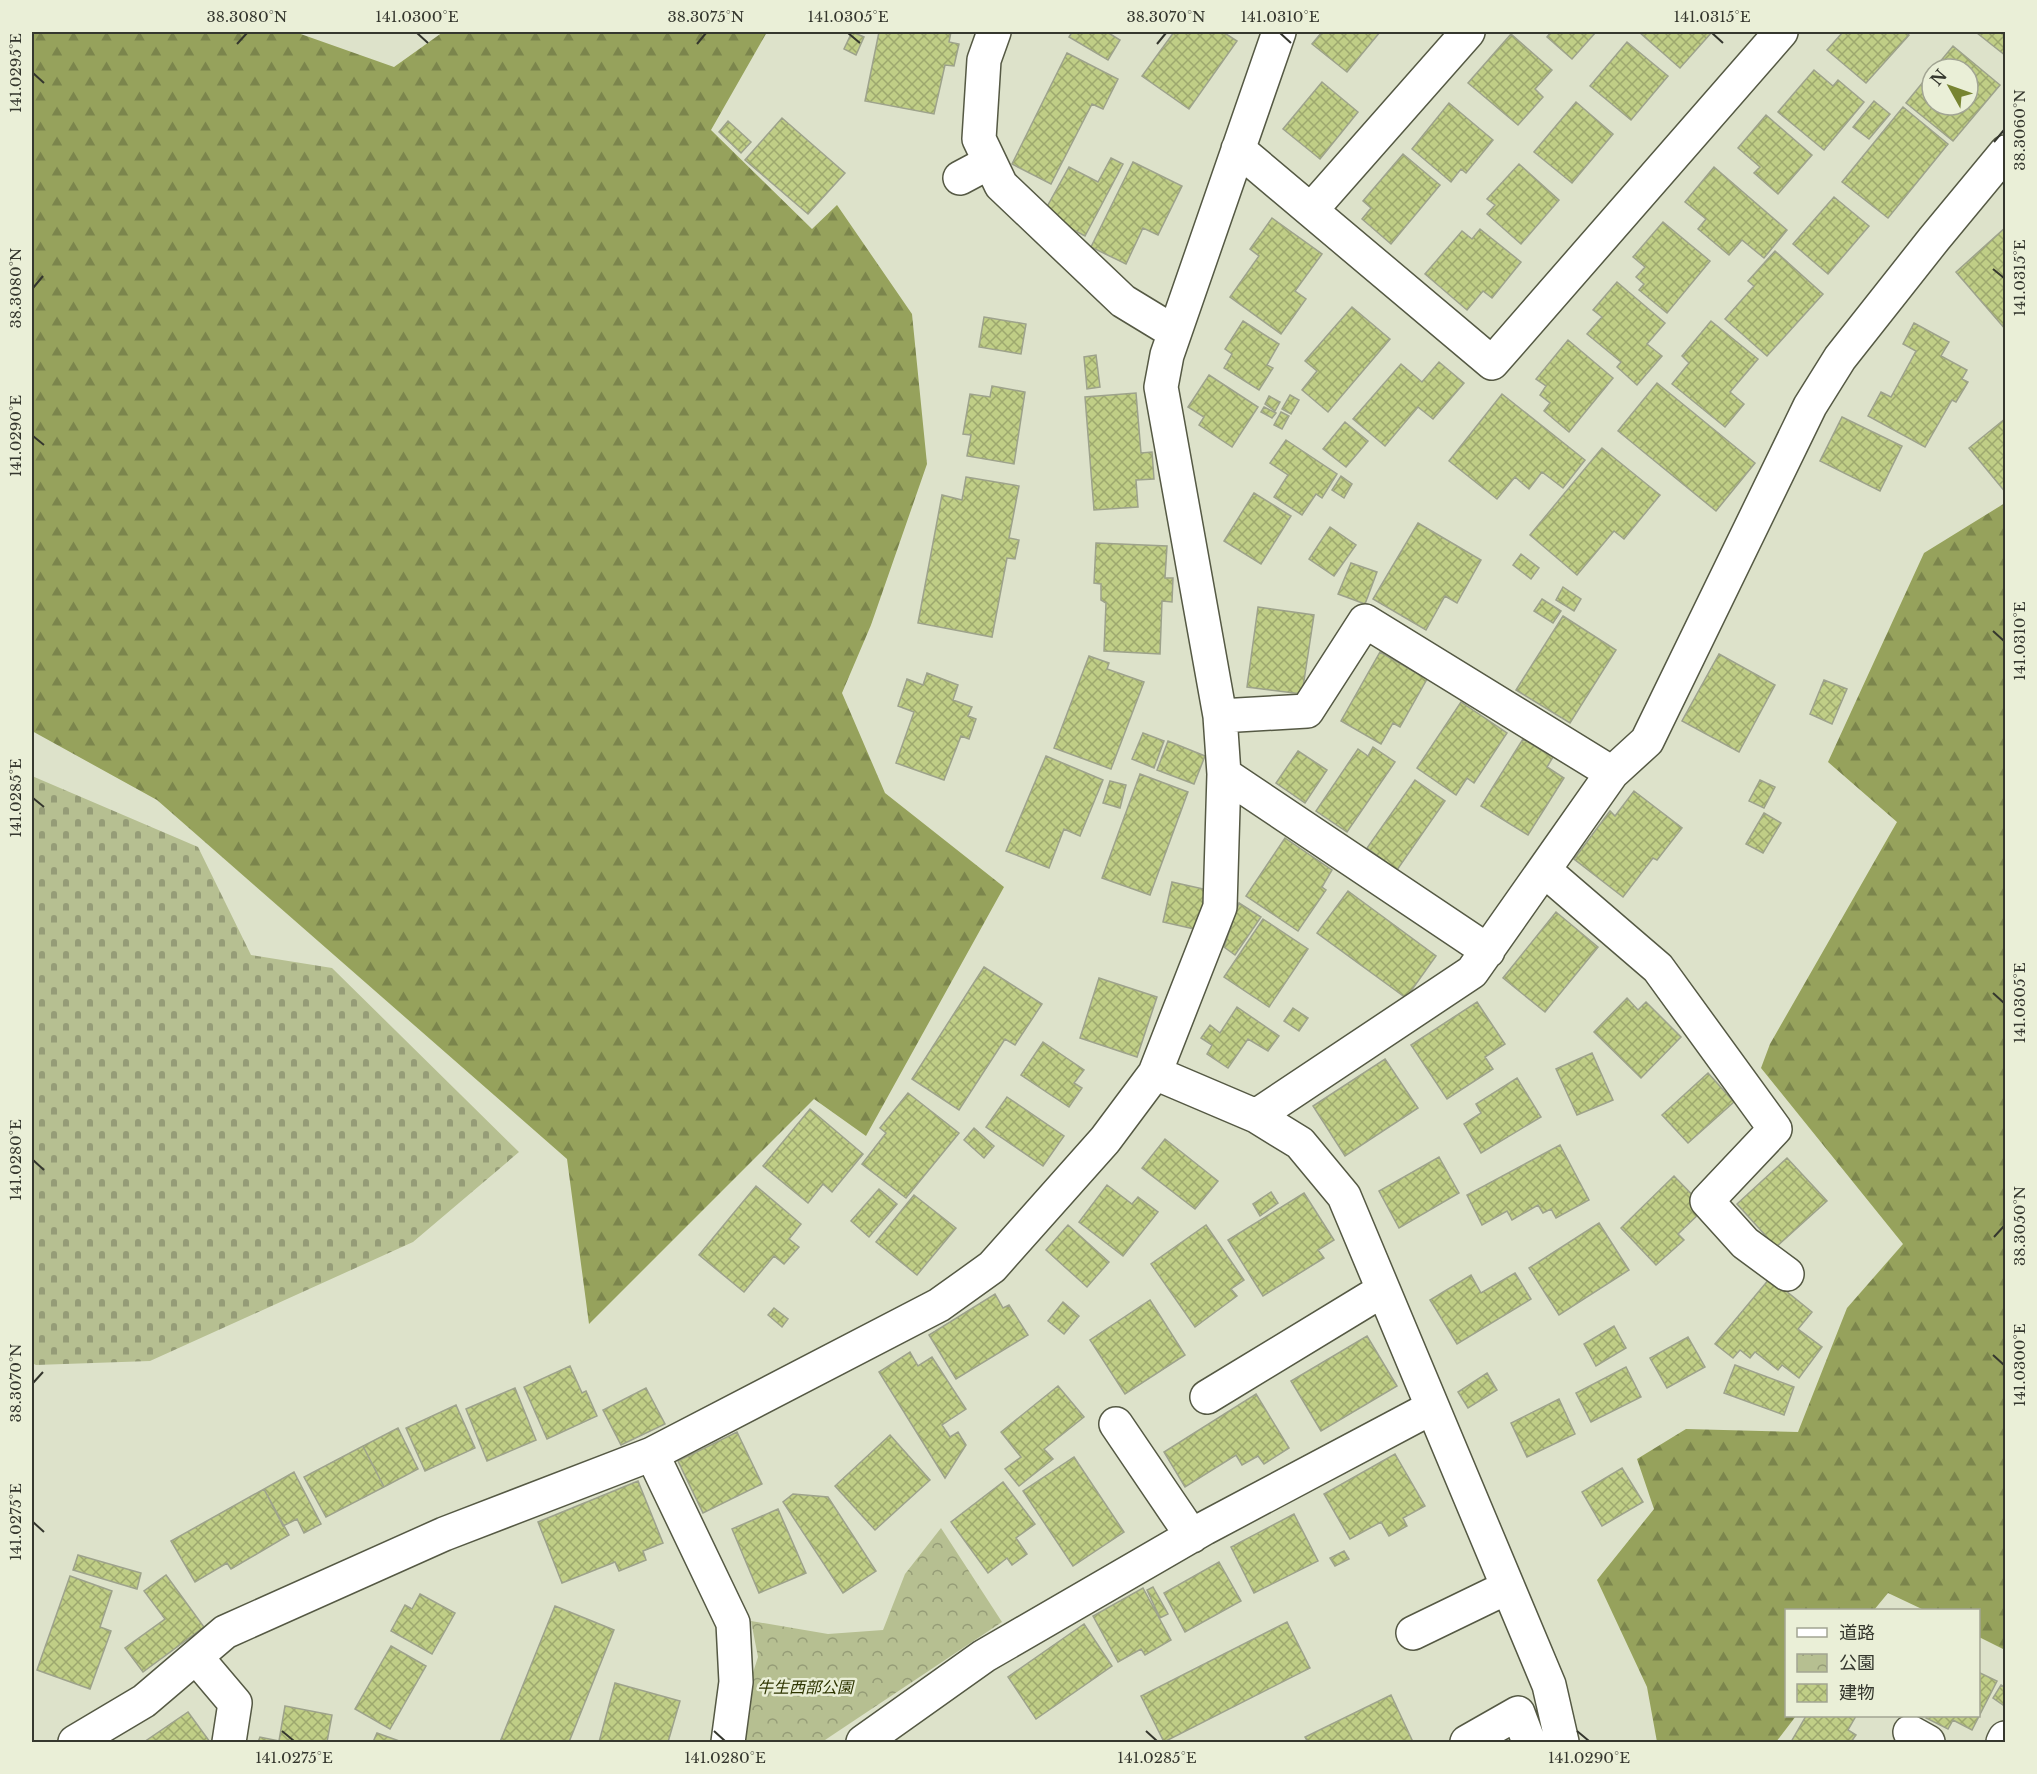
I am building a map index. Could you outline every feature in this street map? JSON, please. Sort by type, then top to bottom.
[{"type":"street","points":[[994,32],[984,60],[979,139],[1000,185],[1123,301],[1174,332]]},
{"type":"street","points":[[75,1743],[144,1701],[225,1632],[455,1530],[652,1454],[931,1310],[992,1267],[1105,1140],[1155,1073],[1220,907],[1224,774],[1220,716],[1161,387],[1174,332],[1279,32]]},
{"type":"street","points":[[1311,210],[1468,32]]},
{"type":"street","points":[[1238,149],[1492,363],[1781,32]]},
{"type":"street","points":[[1256,1116],[1472,972],[1612,773],[1647,741],[1810,406],[1840,358],[2004,155]]},
{"type":"street","points":[[960,178],[990,162]]},
{"type":"street","points":[[1220,716],[1307,711],[1365,621],[1612,773]]},
{"type":"street","points":[[1224,774],[1488,951]]},
{"type":"street","points":[[1544,870],[1658,968],[1775,1129],[1707,1201],[1745,1243],[1787,1274]]},
{"type":"street","points":[[1155,1073],[1256,1116],[1300,1143],[1344,1196],[1549,1685],[1563,1743]]},
{"type":"street","points":[[1207,1397],[1383,1290]]},
{"type":"street","points":[[863,1743],[984,1656],[1192,1536],[1431,1408]]},
{"type":"street","points":[[1116,1424],[1192,1536]]},
{"type":"street","points":[[652,1454],[733,1623],[736,1682],[728,1743]]},
{"type":"street","points":[[1413,1633],[1508,1587]]},
{"type":"street","points":[[196,1657],[235,1703],[229,1743]]},
{"type":"street","points":[[1467,1743],[1518,1713],[1529,1743]]},
{"type":"street","points":[[2002,1743],[2006,1738]]},
{"type":"green space","points":[[32,32],[295,32],[394,67],[443,32],[767,32],[711,130],[812,229],[837,205],[912,314],[927,464],[871,625],[842,693],[885,793],[1004,887],[866,1136],[814,1099],[589,1324],[567,1159],[157,800],[32,731]]},
{"type":"green space","points":[[2005,503],[2005,1650],[1980,1638],[1980,1609],[1922,1609],[1888,1593],[1875,1609],[1785,1609],[1785,1717],[1795,1717],[1776,1742],[1657,1742],[1647,1687],[1597,1580],[1654,1509],[1637,1459],[1686,1429],[1798,1432],[1847,1308],[1903,1244],[1761,1068],[1770,1044],[1897,822],[1828,762],[1924,553]]},
{"type":"green space","points":[[32,776],[198,847],[251,955],[332,968],[519,1152],[413,1242],[150,1361],[36,1365],[32,1363]]},
{"type":"green space","name":"牛生西部公園","points":[[941,1528],[1002,1622],[822,1742],[741,1742],[749,1685],[758,1657],[751,1621],[828,1634],[883,1630],[905,1574]]},
{"type":"building","points":[[852,32],[864,37],[856,55],[844,49]]},
{"type":"building","points":[[879,32],[951,32],[949,42],[959,44],[954,66],[945,65],[934,114],[865,101]]},
{"type":"building","points":[[1072,32],[1107,32],[1120,40],[1108,60],[1069,37]]},
{"type":"building","points":[[1174,32],[1223,32],[1237,41],[1189,109],[1142,76]]},
{"type":"building","points":[[1322,32],[1380,32],[1347,72],[1312,44]]},
{"type":"building","points":[[1551,32],[1596,32],[1572,59],[1547,37]]},
{"type":"building","points":[[1639,32],[1712,32],[1680,68]]},
{"type":"building","points":[[1843,32],[1905,32],[1909,35],[1866,83],[1827,50]]},
{"type":"building","points":[[2006,32],[2006,56],[1977,33]]},
{"type":"building","points":[[1511,34],[1552,70],[1535,89],[1543,97],[1518,125],[1468,83]]},
{"type":"building","points":[[1627,42],[1668,76],[1631,120],[1590,86]]},
{"type":"building","points":[[1953,46],[1966,57],[1944,57]]},
{"type":"building","points":[[1067,53],[1118,79],[1103,109],[1092,104],[1051,184],[1012,164]]},
{"type":"building","points":[[1980,68],[2000,85],[1980,109]]},
{"type":"building","points":[[1814,70],[1833,86],[1838,80],[1864,102],[1824,150],[1778,112]]},
{"type":"building","points":[[1322,82],[1358,112],[1320,159],[1283,129]]},
{"type":"building","points":[[1920,86],[1920,114],[1906,103]]},
{"type":"building","points":[[1874,101],[1890,114],[1869,139],[1853,127]]},
{"type":"building","points":[[1576,102],[1613,134],[1572,183],[1534,152]]},
{"type":"building","points":[[1449,103],[1493,140],[1466,173],[1461,169],[1451,182],[1412,149]]},
{"type":"building","points":[[1903,107],[1948,144],[1888,218],[1842,182]]},
{"type":"building","points":[[1766,115],[1812,155],[1778,194],[1754,173],[1760,167],[1738,148]]},
{"type":"building","points":[[1923,117],[1973,117],[1953,141]]},
{"type":"building","points":[[782,118],[845,173],[808,214],[745,160]]},
{"type":"building","points":[[728,121],[751,142],[741,153],[719,132]]},
{"type":"building","points":[[1403,154],[1440,185],[1391,244],[1362,219],[1371,208],[1363,201]]},
{"type":"building","points":[[1111,158],[1123,164],[1085,236],[1043,214],[1069,167],[1098,182]]},
{"type":"building","points":[[1133,162],[1182,186],[1158,235],[1143,228],[1126,264],[1091,247]]},
{"type":"building","points":[[1519,164],[1559,200],[1521,244],[1487,214],[1495,205],[1487,199]]},
{"type":"building","points":[[1714,167],[1787,230],[1764,258],[1742,240],[1729,255],[1698,229],[1706,219],[1685,202]]},
{"type":"building","points":[[1834,197],[1869,226],[1828,274],[1793,244]]},
{"type":"building","points":[[1272,218],[1322,254],[1295,291],[1306,299],[1281,334],[1230,297],[1259,256],[1250,249]]},
{"type":"building","points":[[1663,222],[1710,261],[1667,313],[1639,290],[1644,284],[1636,277],[1645,267],[1633,257]]},
{"type":"building","points":[[2006,227],[2006,330],[1956,272]]},
{"type":"building","points":[[1480,229],[1521,262],[1492,298],[1483,291],[1467,310],[1425,274],[1462,231],[1472,239]]},
{"type":"building","points":[[1775,251],[1823,294],[1767,356],[1725,319],[1754,286],[1748,281]]},
{"type":"building","points":[[1617,282],[1665,323],[1647,344],[1662,356],[1637,385],[1617,367],[1621,362],[1587,334],[1602,317],[1593,310]]},
{"type":"building","points":[[1352,307],[1390,339],[1328,412],[1302,390],[1317,371],[1305,361]]},
{"type":"building","points":[[984,317],[1026,324],[1021,354],[979,347]]},
{"type":"building","points":[[1243,321],[1279,344],[1267,365],[1273,368],[1259,390],[1224,368],[1232,354],[1225,349]]},
{"type":"building","points":[[1711,321],[1758,359],[1730,392],[1744,404],[1725,427],[1672,384],[1689,363],[1682,356]]},
{"type":"building","points":[[1914,323],[1949,342],[1941,356],[1967,370],[1962,379],[1968,382],[1956,402],[1952,400],[1925,447],[1868,416],[1881,392],[1891,397],[1916,351],[1903,344]]},
{"type":"building","points":[[1568,340],[1613,378],[1569,432],[1544,411],[1550,403],[1540,395],[1546,386],[1536,379]]},
{"type":"building","points":[[1096,355],[1100,387],[1087,389],[1084,357]]},
{"type":"building","points":[[1439,362],[1464,383],[1433,419],[1418,407],[1385,446],[1353,419],[1401,364],[1422,382]]},
{"type":"building","points":[[1209,375],[1258,407],[1232,447],[1199,425],[1204,417],[1188,407]]},
{"type":"building","points":[[1657,383],[1755,463],[1716,511],[1618,431]]},
{"type":"building","points":[[992,386],[1025,392],[1014,464],[967,456],[971,435],[963,434],[970,394],[990,397]]},
{"type":"building","points":[[1136,393],[1141,453],[1152,452],[1154,479],[1136,480],[1138,507],[1094,510],[1085,397]]},
{"type":"building","points":[[1502,394],[1585,460],[1563,488],[1542,472],[1529,489],[1515,477],[1497,499],[1449,461]]},
{"type":"building","points":[[1290,395],[1299,400],[1291,414],[1282,409]]},
{"type":"building","points":[[1269,396],[1280,402],[1275,411],[1265,404]]},
{"type":"building","points":[[1264,407],[1276,413],[1272,418],[1261,412]]},
{"type":"building","points":[[1281,412],[1289,416],[1282,429],[1274,425]]},
{"type":"building","points":[[1842,417],[1902,446],[1880,491],[1820,461]]},
{"type":"building","points":[[2006,418],[2006,493],[1969,448]]},
{"type":"building","points":[[1345,422],[1368,441],[1346,467],[1323,449]]},
{"type":"building","points":[[1286,440],[1337,474],[1322,498],[1316,494],[1302,515],[1274,497],[1288,475],[1270,463]]},
{"type":"building","points":[[1602,448],[1660,495],[1624,539],[1614,531],[1577,575],[1530,535]]},
{"type":"building","points":[[1341,476],[1352,484],[1344,498],[1332,490]]},
{"type":"building","points":[[966,477],[1019,486],[1009,538],[1019,540],[1015,559],[1007,558],[992,637],[918,623],[942,495],[962,500]]},
{"type":"building","points":[[1254,493],[1291,516],[1261,564],[1224,541]]},
{"type":"building","points":[[1418,523],[1481,560],[1457,603],[1445,596],[1426,630],[1373,599]]},
{"type":"building","points":[[1330,527],[1356,545],[1334,576],[1309,559]]},
{"type":"building","points":[[1096,543],[1167,546],[1165,578],[1173,578],[1172,602],[1162,601],[1160,654],[1104,651],[1106,603],[1101,600],[1101,584],[1094,583]]},
{"type":"building","points":[[1521,554],[1539,568],[1531,579],[1513,565]]},
{"type":"building","points":[[1351,563],[1377,572],[1365,604],[1338,594]]},
{"type":"building","points":[[1563,587],[1581,599],[1574,611],[1556,600]]},
{"type":"building","points":[[1542,599],[1561,611],[1553,623],[1534,611]]},
{"type":"building","points":[[1258,607],[1314,615],[1302,694],[1247,687]]},
{"type":"building","points":[[1563,616],[1616,650],[1570,723],[1516,690]]},
{"type":"building","points":[[1380,652],[1427,679],[1400,727],[1393,723],[1381,744],[1341,721]]},
{"type":"building","points":[[1719,654],[1775,685],[1739,752],[1682,721]]},
{"type":"building","points":[[1089,656],[1109,663],[1107,669],[1144,682],[1111,769],[1054,748]]},
{"type":"building","points":[[927,673],[958,685],[953,700],[972,707],[968,716],[976,719],[969,739],[961,736],[944,780],[896,763],[914,712],[898,706],[907,679],[923,685]]},
{"type":"building","points":[[1824,680],[1847,689],[1832,724],[1810,714]]},
{"type":"building","points":[[1461,702],[1507,733],[1474,783],[1467,778],[1456,795],[1417,768]]},
{"type":"building","points":[[1143,733],[1164,741],[1154,768],[1132,759]]},
{"type":"building","points":[[1523,739],[1553,757],[1547,767],[1564,778],[1528,835],[1481,806]]},
{"type":"building","points":[[1168,741],[1205,756],[1194,784],[1157,770]]},
{"type":"building","points":[[1373,747],[1395,762],[1347,832],[1316,811],[1358,749],[1368,756]]},
{"type":"building","points":[[1298,751],[1327,770],[1305,803],[1276,783]]},
{"type":"building","points":[[1046,756],[1103,780],[1080,836],[1064,829],[1049,868],[1006,851]]},
{"type":"building","points":[[1140,774],[1188,792],[1150,895],[1102,878]]},
{"type":"building","points":[[1415,780],[1445,801],[1397,870],[1367,848]]},
{"type":"building","points":[[1760,780],[1775,787],[1764,808],[1749,801]]},
{"type":"building","points":[[1110,781],[1126,785],[1120,808],[1103,803]]},
{"type":"building","points":[[1634,791],[1682,828],[1657,860],[1653,858],[1623,897],[1574,859],[1610,811],[1615,816]]},
{"type":"building","points":[[1764,813],[1781,823],[1763,853],[1746,844]]},
{"type":"building","points":[[1285,838],[1332,870],[1322,887],[1326,890],[1298,931],[1246,896]]},
{"type":"building","points":[[1172,882],[1208,890],[1199,930],[1163,922]]},
{"type":"building","points":[[1348,891],[1436,956],[1406,998],[1317,933]]},
{"type":"building","points":[[1239,903],[1261,917],[1235,955],[1224,947]]},
{"type":"building","points":[[1556,912],[1598,947],[1545,1012],[1503,978]]},
{"type":"building","points":[[1263,919],[1308,949],[1269,1007],[1224,977]]},
{"type":"building","points":[[984,967],[1042,1004],[1015,1045],[1005,1039],[959,1110],[912,1079]]},
{"type":"building","points":[[1099,978],[1157,997],[1137,1057],[1080,1038]]},
{"type":"building","points":[[1627,998],[1638,1010],[1646,1002],[1681,1037],[1641,1078],[1594,1032]]},
{"type":"building","points":[[1477,1002],[1505,1044],[1485,1057],[1493,1069],[1447,1099],[1411,1045]]},
{"type":"building","points":[[1237,1007],[1279,1036],[1268,1051],[1248,1039],[1228,1068],[1207,1054],[1212,1045],[1201,1038],[1210,1025],[1220,1033]]},
{"type":"building","points":[[1293,1008],[1308,1018],[1299,1031],[1284,1021]]},
{"type":"building","points":[[1043,1042],[1084,1070],[1074,1083],[1082,1088],[1069,1107],[1021,1075]]},
{"type":"building","points":[[1592,1053],[1613,1100],[1577,1115],[1556,1069]]},
{"type":"building","points":[[1385,1059],[1418,1108],[1345,1156],[1313,1106]]},
{"type":"building","points":[[1708,1073],[1734,1102],[1688,1143],[1662,1115]]},
{"type":"building","points":[[1517,1078],[1541,1117],[1481,1153],[1464,1124],[1481,1113],[1476,1104]]},
{"type":"building","points":[[908,1093],[959,1133],[906,1198],[862,1164],[886,1133],[880,1128]]},
{"type":"building","points":[[1007,1097],[1064,1136],[1043,1166],[986,1127]]},
{"type":"building","points":[[810,1109],[863,1154],[832,1192],[823,1184],[808,1203],[763,1166]]},
{"type":"building","points":[[974,1128],[994,1146],[984,1158],[964,1140]]},
{"type":"building","points":[[1165,1139],[1218,1181],[1195,1209],[1142,1168]]},
{"type":"building","points":[[1560,1145],[1589,1200],[1556,1218],[1551,1209],[1543,1213],[1538,1205],[1512,1220],[1507,1211],[1482,1225],[1467,1195]]},
{"type":"building","points":[[1439,1157],[1459,1193],[1399,1228],[1379,1191]]},
{"type":"building","points":[[1787,1158],[1827,1201],[1776,1247],[1737,1204]]},
{"type":"building","points":[[1674,1176],[1705,1208],[1678,1234],[1684,1240],[1656,1265],[1621,1228]]},
{"type":"building","points":[[1107,1185],[1132,1204],[1138,1197],[1158,1212],[1123,1256],[1079,1222]]},
{"type":"building","points":[[756,1186],[801,1224],[789,1239],[799,1247],[784,1264],[774,1256],[744,1292],[699,1255]]},
{"type":"building","points":[[879,1189],[897,1204],[869,1237],[851,1221]]},
{"type":"building","points":[[1271,1192],[1278,1203],[1260,1216],[1253,1204]]},
{"type":"building","points":[[1304,1193],[1334,1240],[1318,1250],[1324,1258],[1263,1296],[1228,1240]]},
{"type":"building","points":[[914,1195],[956,1228],[917,1275],[876,1242]]},
{"type":"building","points":[[1599,1223],[1629,1270],[1559,1315],[1529,1268]]},
{"type":"building","points":[[1068,1225],[1109,1262],[1087,1287],[1046,1250]]},
{"type":"building","points":[[1206,1225],[1244,1280],[1231,1289],[1237,1296],[1195,1327],[1151,1264]]},
{"type":"building","points":[[1515,1273],[1531,1299],[1457,1344],[1430,1300],[1471,1275],[1481,1293]]},
{"type":"building","points":[[1770,1278],[1812,1312],[1798,1329],[1822,1347],[1799,1378],[1782,1365],[1778,1370],[1755,1352],[1750,1358],[1740,1350],[1733,1358],[1715,1344]]},
{"type":"building","points":[[995,1294],[1003,1308],[1009,1305],[1028,1335],[956,1379],[929,1335]]},
{"type":"building","points":[[1150,1300],[1185,1355],[1125,1394],[1090,1340]]},
{"type":"building","points":[[1063,1302],[1079,1316],[1064,1334],[1048,1321]]},
{"type":"building","points":[[774,1308],[788,1319],[782,1327],[768,1315]]},
{"type":"building","points":[[1614,1326],[1626,1348],[1596,1366],[1584,1344]]},
{"type":"building","points":[[1367,1336],[1397,1386],[1321,1431],[1291,1381]]},
{"type":"building","points":[[1688,1337],[1705,1367],[1667,1388],[1650,1358]]},
{"type":"building","points":[[910,1352],[918,1366],[932,1357],[966,1409],[942,1425],[950,1437],[958,1432],[966,1445],[945,1478],[879,1372]]},
{"type":"building","points":[[1735,1365],[1794,1387],[1784,1415],[1724,1393]]},
{"type":"building","points":[[570,1366],[582,1393],[586,1391],[597,1416],[547,1439],[524,1387]]},
{"type":"building","points":[[1626,1367],[1641,1397],[1591,1422],[1576,1393]]},
{"type":"building","points":[[1487,1373],[1497,1390],[1468,1408],[1458,1392]]},
{"type":"building","points":[[1058,1386],[1084,1417],[1044,1449],[1053,1459],[1019,1486],[1005,1469],[1021,1457],[1001,1432]]},
{"type":"building","points":[[515,1388],[536,1440],[487,1461],[466,1409]]},
{"type":"building","points":[[646,1388],[665,1424],[621,1445],[603,1410]]},
{"type":"building","points":[[1256,1394],[1289,1448],[1264,1464],[1258,1456],[1242,1465],[1236,1455],[1185,1487],[1164,1452]]},
{"type":"building","points":[[1559,1399],[1575,1434],[1527,1457],[1511,1423]]},
{"type":"building","points":[[456,1405],[475,1448],[425,1471],[406,1428]]},
{"type":"building","points":[[398,1428],[418,1469],[384,1487],[363,1446]]},
{"type":"building","points":[[737,1432],[762,1484],[703,1513],[678,1461]]},
{"type":"building","points":[[890,1435],[930,1480],[875,1530],[835,1486]]},
{"type":"building","points":[[363,1446],[384,1487],[326,1517],[304,1477]]},
{"type":"building","points":[[1395,1454],[1425,1506],[1403,1518],[1407,1526],[1389,1536],[1381,1522],[1350,1539],[1324,1494]]},
{"type":"building","points":[[1074,1457],[1124,1532],[1073,1566],[1023,1491]]},
{"type":"building","points":[[1622,1468],[1643,1502],[1602,1526],[1582,1492]]},
{"type":"building","points":[[294,1472],[321,1524],[304,1533],[297,1519],[283,1526],[264,1489]]},
{"type":"building","points":[[638,1481],[663,1543],[643,1551],[646,1560],[619,1571],[615,1562],[562,1583],[538,1522]]},
{"type":"building","points":[[1003,1482],[1035,1524],[1016,1538],[1027,1554],[1012,1565],[1007,1558],[988,1573],[951,1522]]},
{"type":"building","points":[[264,1489],[289,1535],[231,1569],[227,1563],[195,1582],[171,1541]]},
{"type":"building","points":[[793,1494],[828,1497],[876,1571],[843,1593],[783,1502]]},
{"type":"building","points":[[778,1509],[806,1573],[759,1593],[732,1529]]},
{"type":"building","points":[[1294,1514],[1318,1561],[1254,1593],[1231,1547]]},
{"type":"building","points":[[1344,1551],[1349,1559],[1335,1566],[1330,1558]]},
{"type":"building","points":[[78,1555],[141,1573],[137,1589],[73,1570]]},
{"type":"building","points":[[1219,1562],[1241,1601],[1185,1632],[1164,1593]]},
{"type":"building","points":[[166,1575],[204,1627],[143,1672],[125,1648],[165,1619],[144,1591]]},
{"type":"building","points":[[70,1576],[112,1591],[100,1627],[111,1631],[90,1689],[37,1670]]},
{"type":"building","points":[[1153,1587],[1168,1614],[1160,1618],[1147,1590]]},
{"type":"building","points":[[1143,1588],[1171,1640],[1145,1655],[1141,1649],[1118,1662],[1093,1616]]},
{"type":"building","points":[[420,1594],[455,1613],[432,1654],[391,1631],[405,1605],[412,1609]]},
{"type":"building","points":[[555,1606],[614,1630],[569,1742],[500,1742]]},
{"type":"building","points":[[1287,1622],[1310,1668],[1164,1742],[1141,1696]]},
{"type":"building","points":[[1084,1624],[1112,1666],[1036,1719],[1008,1677]]},
{"type":"building","points":[[391,1646],[426,1666],[390,1729],[355,1709]]},
{"type":"building","points":[[1980,1673],[1997,1681],[1980,1714]]},
{"type":"building","points":[[615,1683],[680,1701],[668,1742],[599,1742]]},
{"type":"building","points":[[2001,1685],[2006,1688],[2006,1707],[1993,1698]]},
{"type":"building","points":[[1391,1695],[1413,1742],[1308,1742],[1305,1737]]},
{"type":"building","points":[[285,1706],[332,1715],[327,1742],[258,1742],[260,1737],[279,1741]]},
{"type":"building","points":[[188,1712],[210,1742],[144,1742]]},
{"type":"building","points":[[1805,1717],[1855,1717],[1848,1730],[1856,1735],[1851,1742],[1791,1742]]},
{"type":"building","points":[[1979,1717],[1972,1730],[1953,1720],[1948,1729],[1926,1718]]},
{"type":"building","points":[[377,1733],[402,1742],[373,1742]]}]
